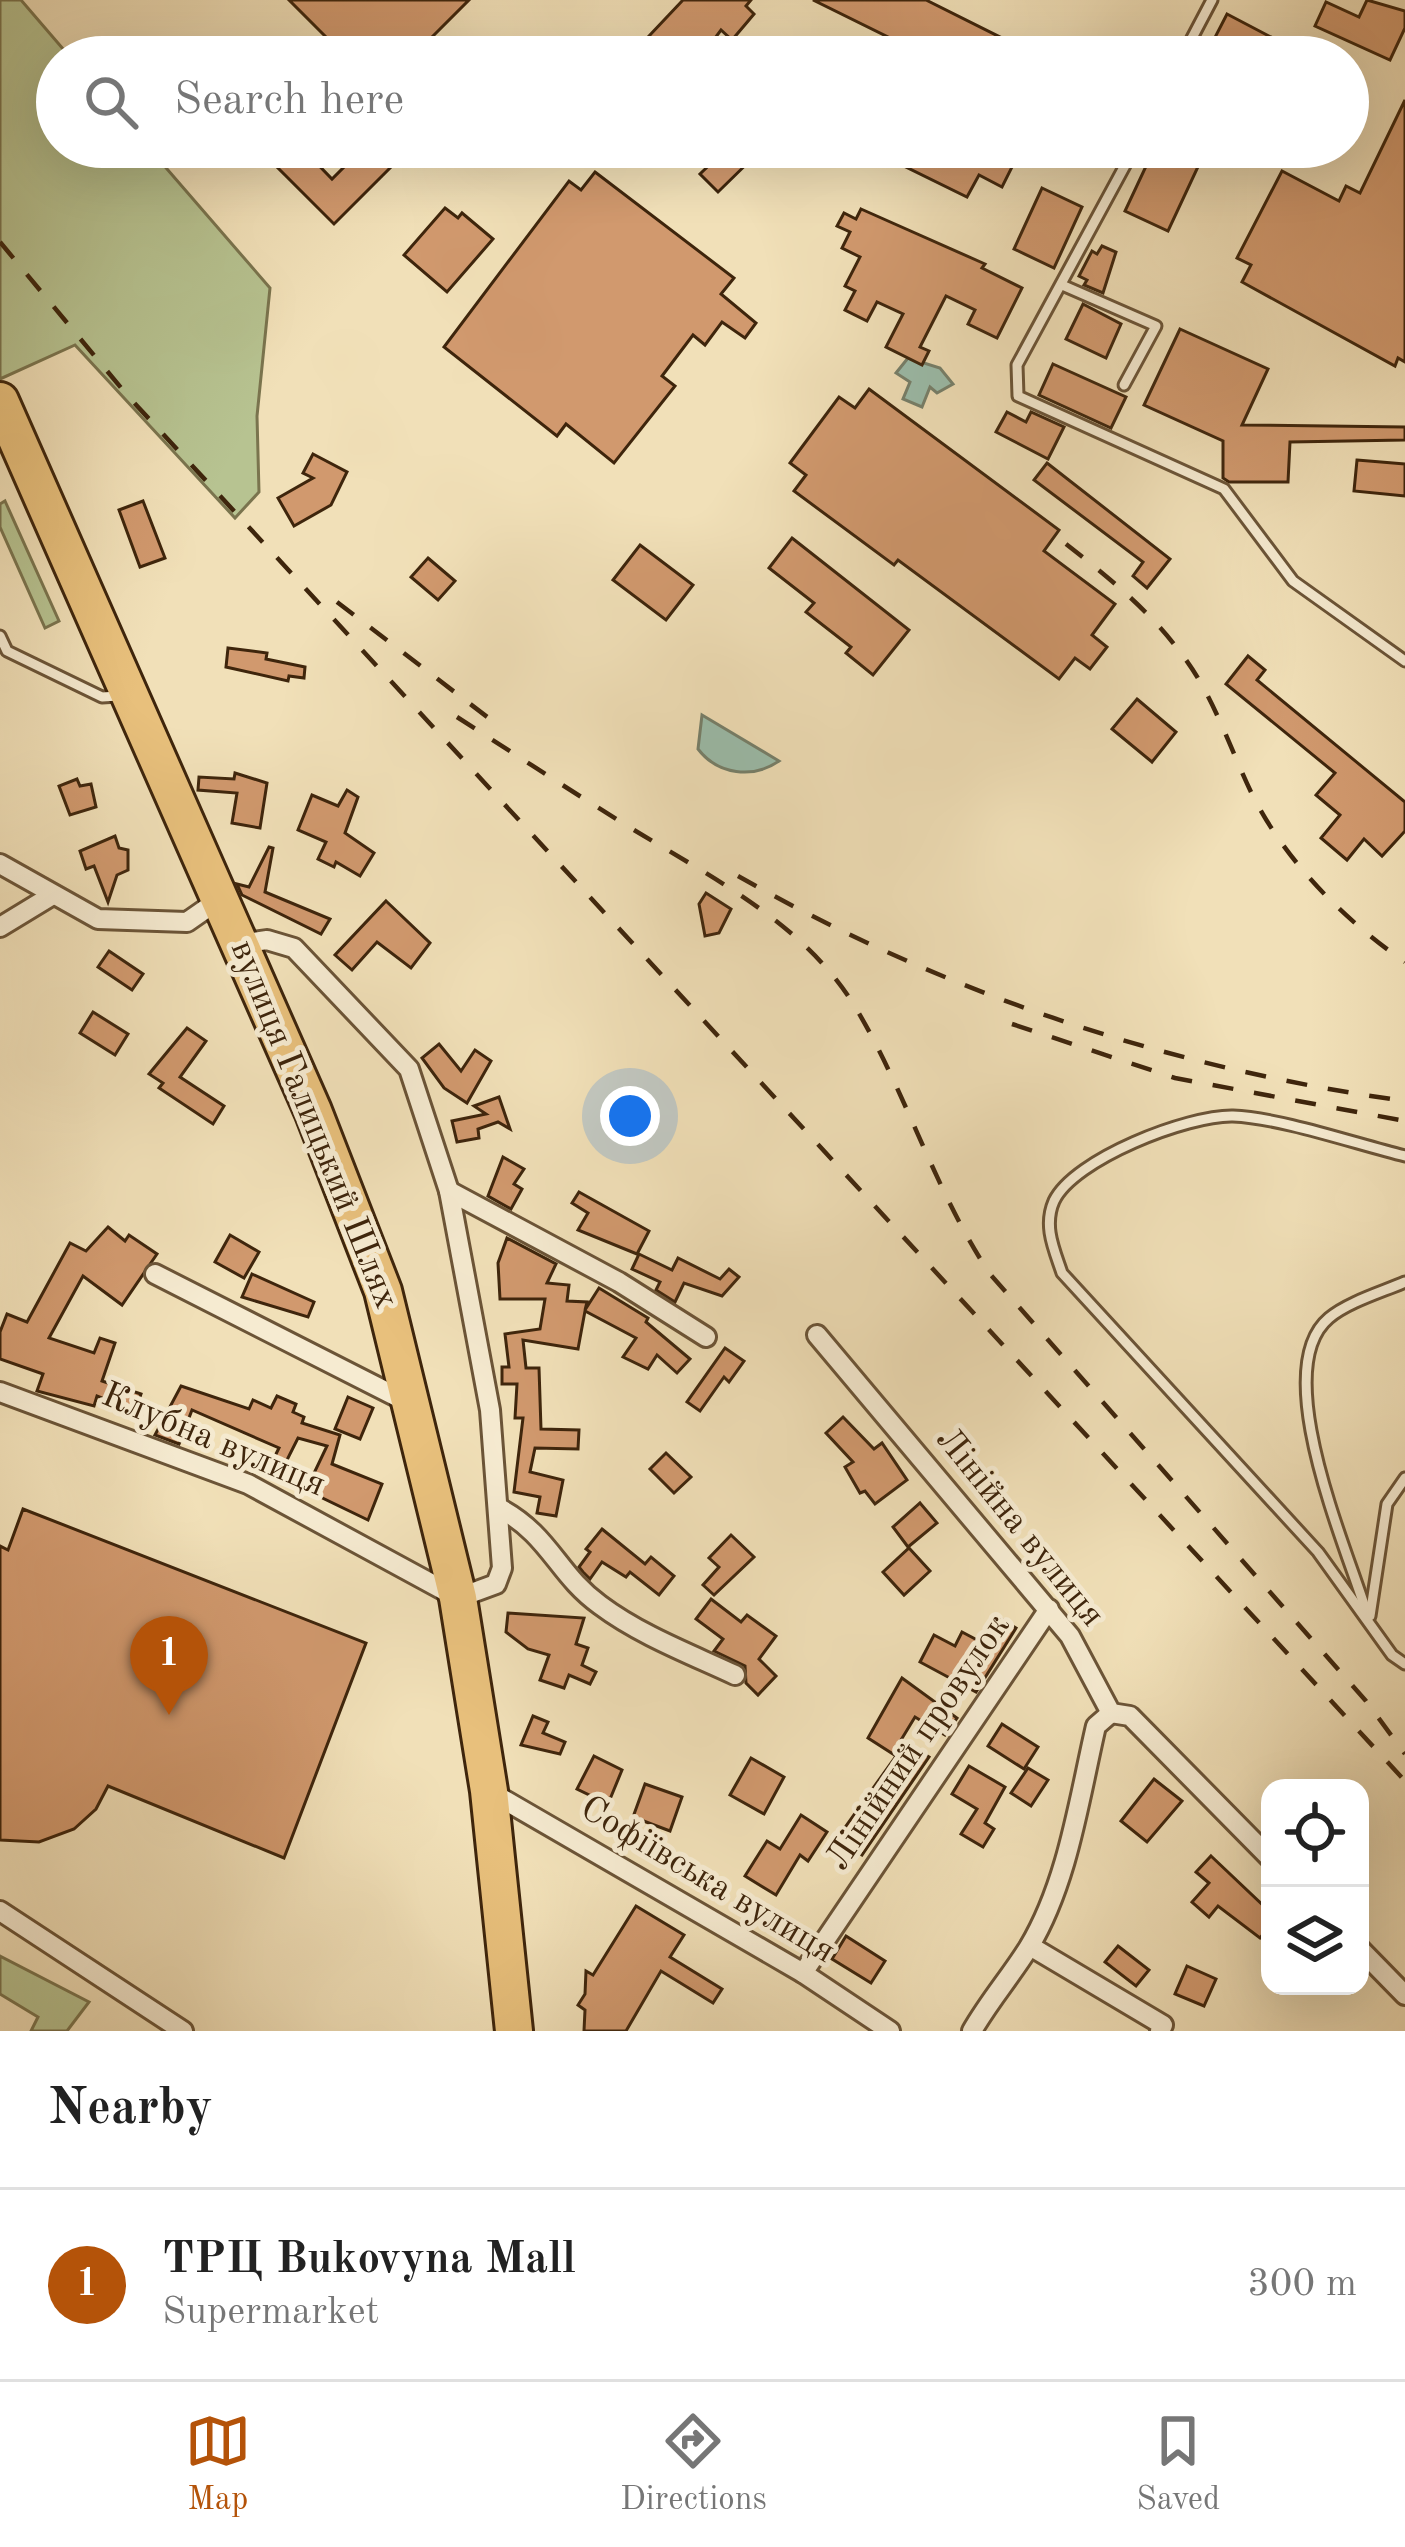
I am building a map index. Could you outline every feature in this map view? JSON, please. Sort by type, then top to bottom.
[{"type":"highway","name":"вулиця Галицький Шлях","points":[[0,401],[348,1195],[415,1406],[458,1598],[489,1791],[514,2031]]},
{"type":"street","points":[[0,864],[98,919],[171,924],[198,919],[220,898]]},
{"type":"street","points":[[0,927],[51,896]]},
{"type":"street","points":[[240,944],[267,940],[294,948],[370,1022],[409,1070],[449,1191],[490,1410],[502,1568],[496,1584],[458,1598]]},
{"type":"street","points":[[449,1191],[620,1282],[706,1337]]},
{"type":"street","points":[[155,1274],[415,1406]]},
{"type":"street","name":"Лінійна вулиця","points":[[817,1335],[1049,1609],[1070,1636],[1111,1713],[1130,1716],[1261,1849]]},
{"type":"street","name":"Клубна вулиця","points":[[0,1392],[248,1484],[458,1598]]},
{"type":"street","points":[[499,1508],[542,1536],[565,1571],[599,1605],[735,1675]]},
{"type":"street","name":"Лінійний провулок","points":[[803,1972],[1049,1609]]},
{"type":"street","points":[[972,2031],[1030,1946],[1065,1857],[1096,1726],[1111,1713]]},
{"type":"street","name":"Софіївська вулиця","points":[[489,1791],[803,1972],[890,2031]]},
{"type":"street","points":[[0,1911],[183,2031]]},
{"type":"street","points":[[1030,1946],[1167,2029]]},
{"type":"street","points":[[1369,1958],[1405,1995]]},
{"type":"lane","points":[[1193,36],[1212,0]]},
{"type":"lane","points":[[1124,168],[1017,365],[1018,396],[1224,489],[1293,581],[1405,661]]},
{"type":"lane","points":[[1062,285],[1156,326],[1124,386]]},
{"type":"lane","points":[[0,635],[4,650],[101,697],[127,696]]},
{"type":"lane","points":[[1405,1156],[1232,1116],[1132,1142],[1086,1168],[1054,1199],[1048,1226],[1062,1273],[1318,1552],[1405,1664]]},
{"type":"lane","points":[[1369,1622],[1304,1405],[1305,1360],[1327,1318],[1405,1282]]},
{"type":"lane","points":[[1369,1622],[1376,1550],[1387,1504],[1405,1478]]},
{"type":"green space","points":[[0,0],[21,0],[52,36],[36,36],[36,168],[166,168],[270,288],[257,416],[259,492],[235,518],[75,345],[0,379]]},
{"type":"green space","points":[[5,501],[59,621],[45,628],[0,527],[0,504]]},
{"type":"green space","points":[[0,1956],[89,2002],[67,2031],[31,2031],[38,2017],[0,1994]]},
{"type":"shaded area","points":[[908,358],[940,368],[953,384],[937,393],[930,387],[922,407],[903,399],[910,382],[896,373]]},
{"type":"shaded area","points":[[702,715],[779,761],[747,772],[715,764],[698,749]]},
{"type":"building","points":[[289,0],[469,0],[433,36],[325,36]]},
{"type":"building","points":[[683,0],[751,0],[746,6],[754,14],[735,36],[721,30],[717,36],[649,36]]},
{"type":"building","points":[[813,0],[926,0],[998,36],[886,36]]},
{"type":"building","points":[[1367,0],[1405,11],[1405,28],[1390,60],[1369,50],[1369,36],[1337,36],[1315,26],[1326,2],[1359,17]]},
{"type":"building","points":[[1227,14],[1269,36],[1216,36]]},
{"type":"building","points":[[1405,100],[1405,362],[1398,358],[1395,366],[1242,282],[1251,265],[1237,258],[1282,171],[1339,201],[1346,186],[1360,193]]},
{"type":"building","points":[[278,168],[321,168],[332,179],[343,168],[390,168],[334,224]]},
{"type":"building","points":[[706,168],[743,168],[718,192],[700,174]]},
{"type":"building","points":[[908,168],[1012,168],[1002,187],[979,175],[967,197]]},
{"type":"building","points":[[1145,168],[1197,168],[1168,231],[1125,211]]},
{"type":"building","points":[[595,172],[734,278],[721,294],[756,323],[745,338],[722,322],[705,345],[693,335],[662,376],[675,386],[614,463],[566,424],[557,436],[444,347],[569,181],[581,190]]},
{"type":"building","points":[[1042,188],[1082,207],[1054,268],[1014,249]]},
{"type":"building","points":[[445,208],[458,218],[462,213],[493,239],[447,292],[404,255]]},
{"type":"building","points":[[861,209],[985,264],[982,268],[1022,288],[997,338],[968,324],[975,310],[946,296],[920,347],[929,351],[922,365],[886,347],[903,314],[877,302],[867,321],[845,310],[855,291],[845,286],[860,257],[842,248],[850,232],[837,226],[844,213],[856,219]]},
{"type":"building","points":[[1102,246],[1116,252],[1103,293],[1084,285],[1087,280],[1079,276],[1092,251],[1097,254]]},
{"type":"building","points":[[1083,304],[1121,324],[1106,358],[1066,339]]},
{"type":"building","points":[[1180,329],[1268,369],[1242,425],[1405,427],[1405,440],[1290,442],[1288,482],[1229,482],[1223,478],[1223,441],[1144,405]]},
{"type":"building","points":[[1053,364],[1126,397],[1111,428],[1039,395]]},
{"type":"building","points":[[869,389],[1059,530],[1044,551],[1115,604],[1092,635],[1107,647],[1090,669],[1075,658],[1059,679],[898,560],[894,565],[794,491],[806,475],[790,463],[839,397],[855,408]]},
{"type":"building","points":[[1007,412],[1026,422],[1031,412],[1064,427],[1048,459],[996,432]]},
{"type":"building","points":[[313,454],[347,472],[331,505],[294,526],[278,498],[313,478],[303,473]]},
{"type":"building","points":[[1357,460],[1405,464],[1405,496],[1354,491]]},
{"type":"building","points":[[1047,463],[1170,559],[1147,588],[1133,576],[1143,562],[1034,480]]},
{"type":"building","points":[[143,501],[165,558],[140,567],[119,510]]},
{"type":"building","points":[[792,538],[909,630],[873,675],[846,653],[851,647],[806,612],[814,603],[769,568]]},
{"type":"building","points":[[640,545],[693,585],[666,620],[613,580]]},
{"type":"building","points":[[428,558],[455,581],[438,600],[411,577]]},
{"type":"building","points":[[228,648],[267,653],[266,659],[305,667],[304,678],[289,676],[288,681],[226,667]]},
{"type":"building","points":[[1248,656],[1265,670],[1257,680],[1405,802],[1405,831],[1382,856],[1364,839],[1347,860],[1321,838],[1340,815],[1316,795],[1335,773],[1226,684]]},
{"type":"building","points":[[1137,699],[1176,732],[1152,762],[1112,729]]},
{"type":"building","points":[[235,773],[267,783],[260,828],[232,823],[237,793],[198,790],[199,777],[234,779]]},
{"type":"building","points":[[77,779],[80,786],[91,784],[96,807],[70,815],[59,786]]},
{"type":"building","points":[[347,790],[358,797],[345,833],[374,853],[360,876],[336,862],[334,867],[318,859],[326,842],[298,830],[312,795],[338,806]]},
{"type":"building","points":[[115,836],[119,848],[128,850],[128,870],[117,875],[108,902],[94,866],[86,869],[80,851]]},
{"type":"building","points":[[269,847],[273,848],[265,892],[330,919],[321,934],[242,895],[237,884],[249,887]]},
{"type":"building","points":[[706,893],[731,909],[719,933],[705,936],[699,904]]},
{"type":"building","points":[[386,901],[430,943],[411,968],[377,942],[352,970],[335,955]]},
{"type":"building","points":[[109,951],[143,974],[132,990],[98,967]]},
{"type":"building","points":[[93,1012],[128,1034],[115,1055],[80,1033]]},
{"type":"building","points":[[187,1028],[206,1041],[180,1077],[224,1106],[213,1124],[159,1088],[163,1083],[149,1074]]},
{"type":"building","points":[[439,1044],[461,1071],[475,1050],[491,1061],[467,1103],[444,1088],[422,1058]]},
{"type":"building","points":[[499,1097],[510,1129],[498,1122],[478,1129],[479,1138],[457,1142],[452,1121],[486,1114],[474,1106]]},
{"type":"building","points":[[503,1157],[524,1169],[514,1184],[522,1189],[511,1209],[488,1196]]},
{"type":"building","points":[[579,1192],[649,1231],[637,1254],[578,1230],[588,1213],[572,1203]]},
{"type":"building","points":[[108,1227],[125,1241],[129,1235],[157,1254],[122,1305],[83,1276],[49,1338],[94,1353],[100,1338],[115,1343],[102,1381],[141,1394],[135,1411],[97,1396],[94,1406],[37,1391],[43,1374],[0,1359],[0,1332],[7,1314],[27,1322],[70,1243],[86,1251]]},
{"type":"building","points":[[230,1235],[259,1252],[244,1278],[215,1262]]},
{"type":"building","points":[[507,1238],[556,1264],[547,1283],[569,1285],[567,1301],[587,1302],[585,1310],[599,1288],[648,1318],[646,1322],[690,1359],[677,1373],[657,1355],[648,1369],[623,1357],[636,1338],[585,1311],[578,1349],[523,1340],[526,1368],[539,1368],[541,1429],[579,1430],[578,1449],[535,1448],[530,1472],[563,1480],[556,1516],[537,1513],[540,1497],[514,1492],[523,1418],[515,1418],[517,1384],[502,1384],[502,1367],[509,1367],[505,1334],[540,1329],[545,1299],[500,1299],[498,1263]]},
{"type":"building","points":[[639,1254],[672,1270],[678,1258],[720,1279],[729,1269],[739,1277],[722,1296],[684,1283],[675,1302],[656,1290],[660,1282],[632,1269]]},
{"type":"building","points":[[252,1274],[314,1302],[308,1317],[242,1297]]},
{"type":"building","points":[[725,1348],[744,1361],[729,1382],[724,1377],[700,1411],[687,1402]]},
{"type":"building","points":[[181,1386],[249,1409],[253,1400],[271,1408],[277,1396],[296,1404],[293,1412],[304,1417],[302,1423],[340,1435],[332,1464],[382,1484],[368,1520],[306,1490],[327,1446],[298,1438],[286,1462],[275,1456],[279,1448],[192,1410],[179,1444],[155,1435]]},
{"type":"building","points":[[348,1397],[373,1408],[360,1439],[335,1429]]},
{"type":"building","points":[[843,1417],[874,1449],[882,1443],[907,1480],[875,1504],[865,1491],[860,1493],[845,1467],[853,1462],[826,1433]]},
{"type":"building","points":[[666,1453],[691,1477],[674,1493],[650,1469]]},
{"type":"building","points":[[920,1503],[937,1523],[908,1547],[893,1527]]},
{"type":"building","points":[[23,1509],[366,1643],[284,1858],[108,1786],[96,1809],[74,1829],[39,1842],[0,1840],[0,1546],[8,1550]]},
{"type":"building","points":[[602,1529],[645,1564],[651,1557],[674,1576],[659,1595],[630,1572],[626,1577],[602,1562],[590,1579],[583,1572],[579,1567],[590,1552],[586,1549]]},
{"type":"building","points":[[731,1535],[754,1557],[714,1595],[703,1585],[719,1567],[709,1558]]},
{"type":"building","points":[[909,1548],[930,1571],[904,1595],[883,1572]]},
{"type":"building","points":[[711,1599],[741,1622],[747,1615],[776,1636],[759,1659],[776,1676],[758,1695],[746,1683],[745,1666],[714,1651],[723,1639],[696,1619]]},
{"type":"building","points":[[508,1613],[584,1618],[576,1644],[588,1648],[582,1665],[596,1672],[590,1684],[569,1675],[564,1688],[540,1680],[549,1655],[528,1649],[506,1632]]},
{"type":"building","points":[[997,1616],[1016,1628],[976,1692],[920,1662],[934,1635],[955,1646],[962,1632],[981,1642]]},
{"type":"building","points":[[902,1678],[957,1718],[945,1735],[915,1717],[901,1740],[929,1757],[862,1855],[836,1840],[896,1756],[868,1738]]},
{"type":"building","points":[[533,1716],[548,1722],[543,1733],[565,1742],[560,1754],[521,1745]]},
{"type":"building","points":[[1002,1724],[1038,1747],[1024,1769],[988,1746]]},
{"type":"building","points":[[594,1756],[622,1770],[608,1804],[577,1789]]},
{"type":"building","points":[[751,1758],[784,1777],[764,1814],[730,1795]]},
{"type":"building","points":[[969,1766],[1005,1787],[985,1823],[994,1829],[983,1847],[961,1834],[977,1809],[952,1794]]},
{"type":"building","points":[[1028,1768],[1048,1780],[1031,1806],[1011,1793]]},
{"type":"building","points":[[1154,1779],[1182,1801],[1147,1842],[1121,1821]]},
{"type":"building","points":[[645,1784],[682,1797],[670,1831],[633,1817]]},
{"type":"building","points":[[801,1815],[827,1832],[808,1861],[800,1855],[776,1895],[745,1876],[767,1841],[780,1849]]},
{"type":"building","points":[[1211,1856],[1261,1903],[1260,1938],[1218,1906],[1209,1917],[1192,1902],[1209,1883],[1196,1872]]},
{"type":"building","points":[[636,1906],[684,1935],[670,1957],[722,1989],[713,2003],[661,1971],[626,2031],[584,2031],[585,2010],[578,2005],[585,1994],[586,1971],[593,1975]]},
{"type":"building","points":[[846,1936],[885,1961],[871,1983],[832,1959]]},
{"type":"building","points":[[1118,1946],[1149,1970],[1136,1986],[1105,1962]]},
{"type":"building","points":[[1187,1966],[1216,1979],[1204,2006],[1175,1994]]},
{"type":"railway","points":[[0,242],[127,395],[1405,1781]]},
{"type":"railway","points":[[1066,544],[1168,636],[1211,702],[1265,817],[1298,865],[1338,908],[1405,962]]},
{"type":"railway","points":[[337,602],[499,726]]},
{"type":"railway","points":[[457,717],[725,885],[810,950],[854,1005],[952,1209],[990,1274],[1366,1701],[1405,1754]]},
{"type":"railway","points":[[738,876],[897,956],[1061,1020],[1230,1069],[1405,1101]]},
{"type":"railway","points":[[1012,1024],[1175,1078],[1405,1121]]},
{"type":"place","name":"ТРЦ Bukovyna Mall","points":[[169,1715]]}]
